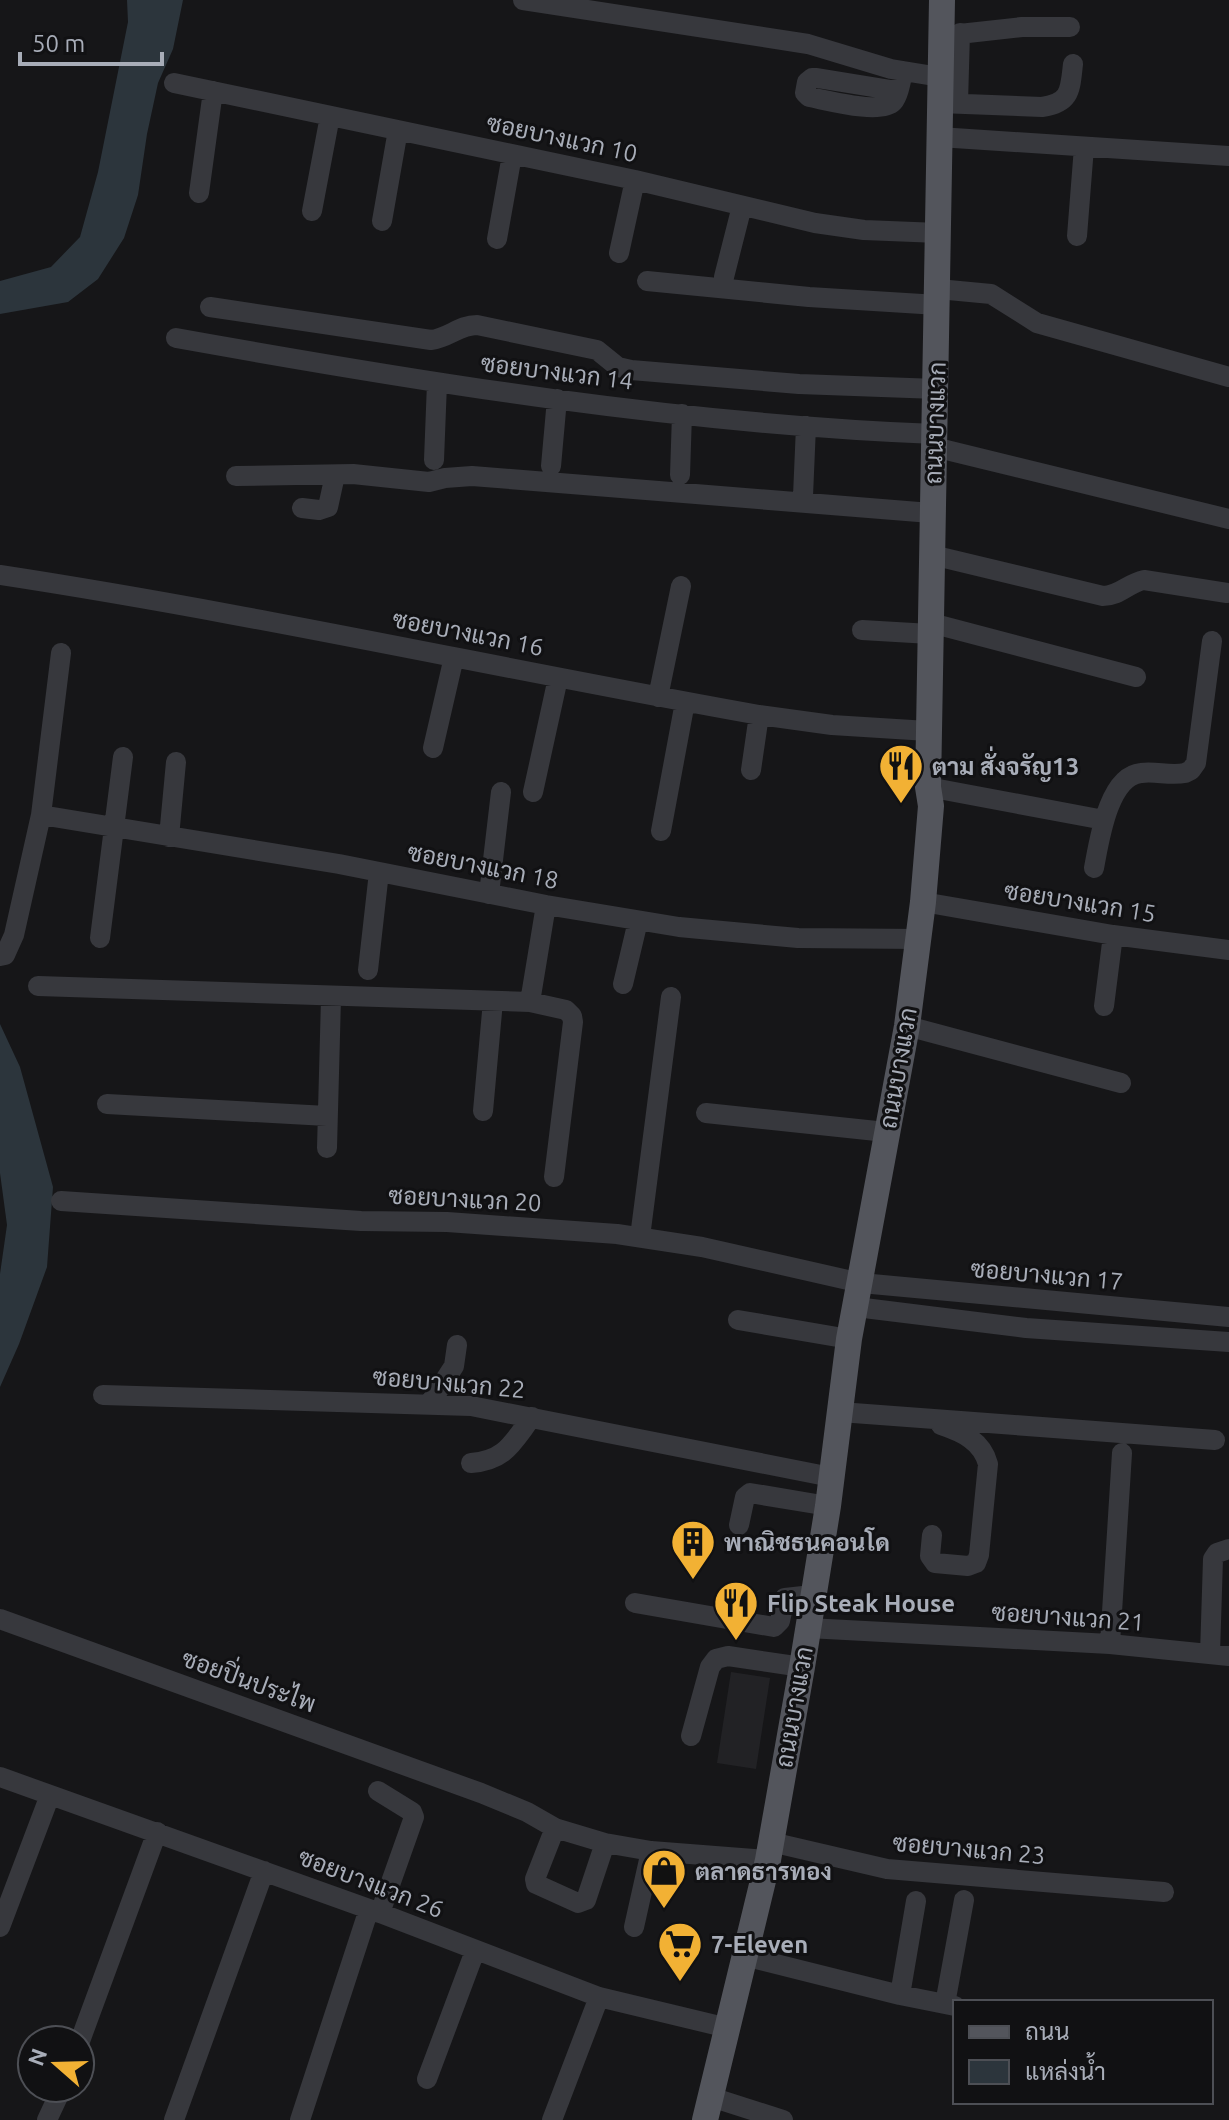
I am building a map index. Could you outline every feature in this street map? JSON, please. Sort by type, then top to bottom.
[{"type":"main road","name":"ถนนบางแวก","points":[[708,2108],[769,1851],[828,1506],[849,1339],[907,1026],[919,939],[931,806],[928,731],[931,513],[937,389],[939,137],[951,34],[942,0]]},
{"type":"street","points":[[523,0],[797,42],[903,71],[946,94],[1042,107],[1058,105],[1065,98],[1073,64]]},
{"type":"street","points":[[951,34],[1022,27],[1070,27]]},
{"type":"street","points":[[897,91],[903,71]]},
{"type":"street","name":"ซอยบางแวก 10","points":[[174,83],[635,180],[815,223],[939,233]]},
{"type":"street","points":[[199,193],[213,91]]},
{"type":"street","points":[[312,211],[330,116]]},
{"type":"street","points":[[382,221],[398,130]]},
{"type":"street","points":[[939,137],[1229,156]]},
{"type":"street","points":[[1077,236],[1084,147]]},
{"type":"street","points":[[497,239],[512,155]]},
{"type":"street","points":[[619,253],[635,180]]},
{"type":"street","points":[[724,277],[742,206]]},
{"type":"street","points":[[647,281],[809,297],[991,294],[1037,323],[1229,377]]},
{"type":"street","points":[[210,307],[431,340],[448,337],[460,327],[477,325],[575,343],[597,350],[618,367],[631,370],[799,384],[937,389]]},
{"type":"street","name":"ซอยบางแวก 14","points":[[176,338],[437,383],[934,441],[1229,519]]},
{"type":"street","points":[[434,460],[437,383]]},
{"type":"street","points":[[551,466],[557,399]]},
{"type":"street","points":[[680,475],[682,414]]},
{"type":"street","points":[[803,496],[806,426]]},
{"type":"street","points":[[236,476],[335,475],[429,482],[472,476],[931,513]]},
{"type":"street","points":[[302,508],[314,510],[328,507],[335,475]]},
{"type":"street","points":[[932,555],[1103,596],[1113,596],[1133,582],[1144,580],[1227,593]]},
{"type":"street","name":"ซอยบางแวก 16","points":[[0,575],[255,617],[759,715],[832,725],[928,731]]},
{"type":"street","points":[[658,697],[681,586]]},
{"type":"street","points":[[862,630],[930,628],[1136,677]]},
{"type":"street","points":[[1094,868],[1104,820],[1125,779],[1138,773],[1185,773],[1196,763],[1212,641]]},
{"type":"street","points":[[0,956],[5,955],[14,935],[41,815],[61,653]]},
{"type":"street","points":[[433,748],[454,657]]},
{"type":"street","points":[[533,792],[558,678]]},
{"type":"street","points":[[661,831],[685,702]]},
{"type":"street","points":[[751,770],[759,715]]},
{"type":"street","points":[[100,938],[123,757]]},
{"type":"street","points":[[169,837],[176,762]]},
{"type":"street","points":[[928,787],[1104,820]]},
{"type":"street","points":[[489,894],[501,792]]},
{"type":"street","name":"ซอยบางแวก 18","points":[[41,815],[706,931],[798,938],[919,939]]},
{"type":"street","points":[[368,970],[379,872]]},
{"type":"street","name":"ซอยบางแวก 15","points":[[923,902],[1113,935],[1229,950]]},
{"type":"street","points":[[530,1002],[546,905]]},
{"type":"street","points":[[623,984],[638,921]]},
{"type":"street","points":[[1104,1006],[1113,935]]},
{"type":"street","points":[[38,986],[331,998],[530,1002],[566,1010],[573,1022],[554,1177]]},
{"type":"street","points":[[640,1237],[671,997]]},
{"type":"street","points":[[327,1148],[331,998]]},
{"type":"street","points":[[483,1111],[493,1001]]},
{"type":"street","points":[[907,1026],[1121,1083]]},
{"type":"street","points":[[107,1104],[327,1116]]},
{"type":"street","points":[[706,1113],[886,1132]]},
{"type":"street","name":"ซอยบางแวก 20","points":[[61,1201],[361,1221],[447,1222],[640,1237],[702,1247],[858,1295]]},
{"type":"street","points":[[858,1295],[1026,1328],[1229,1342]]},
{"type":"street","name":"ซอยบางแวก 17","points":[[858,1295],[1229,1317]]},
{"type":"street","points":[[738,1320],[849,1339]]},
{"type":"street","points":[[430,1403],[454,1366],[457,1345]]},
{"type":"street","name":"ซอยบางแวก 22","points":[[103,1395],[471,1406],[831,1477]]},
{"type":"street","points":[[840,1412],[1215,1440]]},
{"type":"street","points":[[471,1463],[490,1462],[500,1457],[532,1417]]},
{"type":"street","points":[[926,1420],[974,1440],[985,1454],[988,1464],[976,1563],[968,1566],[935,1563],[930,1556],[932,1535]]},
{"type":"street","points":[[1110,1644],[1122,1453]]},
{"type":"street","points":[[739,1525],[745,1497],[750,1493],[828,1506]]},
{"type":"street","points":[[1220,1655],[1213,1559],[1217,1553],[1229,1549]]},
{"type":"street","points":[[635,1603],[774,1627],[780,1621],[785,1598],[812,1595]]},
{"type":"street","name":"ซอยปิ่นประไพ","points":[[0,1619],[481,1793],[527,1812],[555,1828],[605,1843]]},
{"type":"street","name":"ซอยบางแวก 21","points":[[808,1628],[1110,1644],[1220,1655]]},
{"type":"street","points":[[691,1736],[710,1667],[716,1659],[728,1656],[802,1667]]},
{"type":"street","name":"ซอยบางแวก 26","points":[[0,1777],[374,1911],[599,1997],[728,2028]]},
{"type":"street","points":[[300,2120],[374,1911],[414,1817],[412,1812],[378,1791]]},
{"type":"street","points":[[0,1927],[50,1795]]},
{"type":"street","points":[[555,1828],[535,1879],[541,1887],[578,1903],[586,1900],[605,1843]]},
{"type":"street","points":[[86,2024],[157,1832]]},
{"type":"street","name":"ซอยบางแวก 23","points":[[605,1843],[651,1851],[769,1851],[887,1869],[1164,1892]]},
{"type":"street","points":[[634,1927],[651,1851]]},
{"type":"street","points":[[174,2120],[264,1871]]},
{"type":"street","points":[[744,1956],[950,2005],[964,1900]]},
{"type":"street","points":[[900,1995],[916,1901]]},
{"type":"street","points":[[427,2079],[475,1951]]},
{"type":"street","points":[[552,2120],[599,1997]]},
{"type":"street","points":[[708,2108],[783,2120]]},
{"type":"shaded area","points":[[731,1672],[770,1678],[756,1769],[717,1763]]},
{"type":"water","points":[[127,0],[183,0],[173,49],[158,83],[138,195],[124,238],[98,279],[68,302],[0,314],[0,281],[51,267],[80,237],[98,172],[128,22]]},
{"type":"water","points":[[0,1024],[20,1067],[53,1187],[47,1267],[0,1387],[0,1274],[7,1225],[0,1173]]},
{"type":"place","name":"ตาม สั่งจรัญ13","points":[[901,805]]},
{"type":"place","name":"พาณิชธนคอนโด","points":[[693,1581]]},
{"type":"place","name":"Flip Steak House","points":[[736,1642]]},
{"type":"place","name":"ตลาดธารทอง","points":[[664,1910]]},
{"type":"place","name":"7-Eleven","points":[[680,1983]]}]
